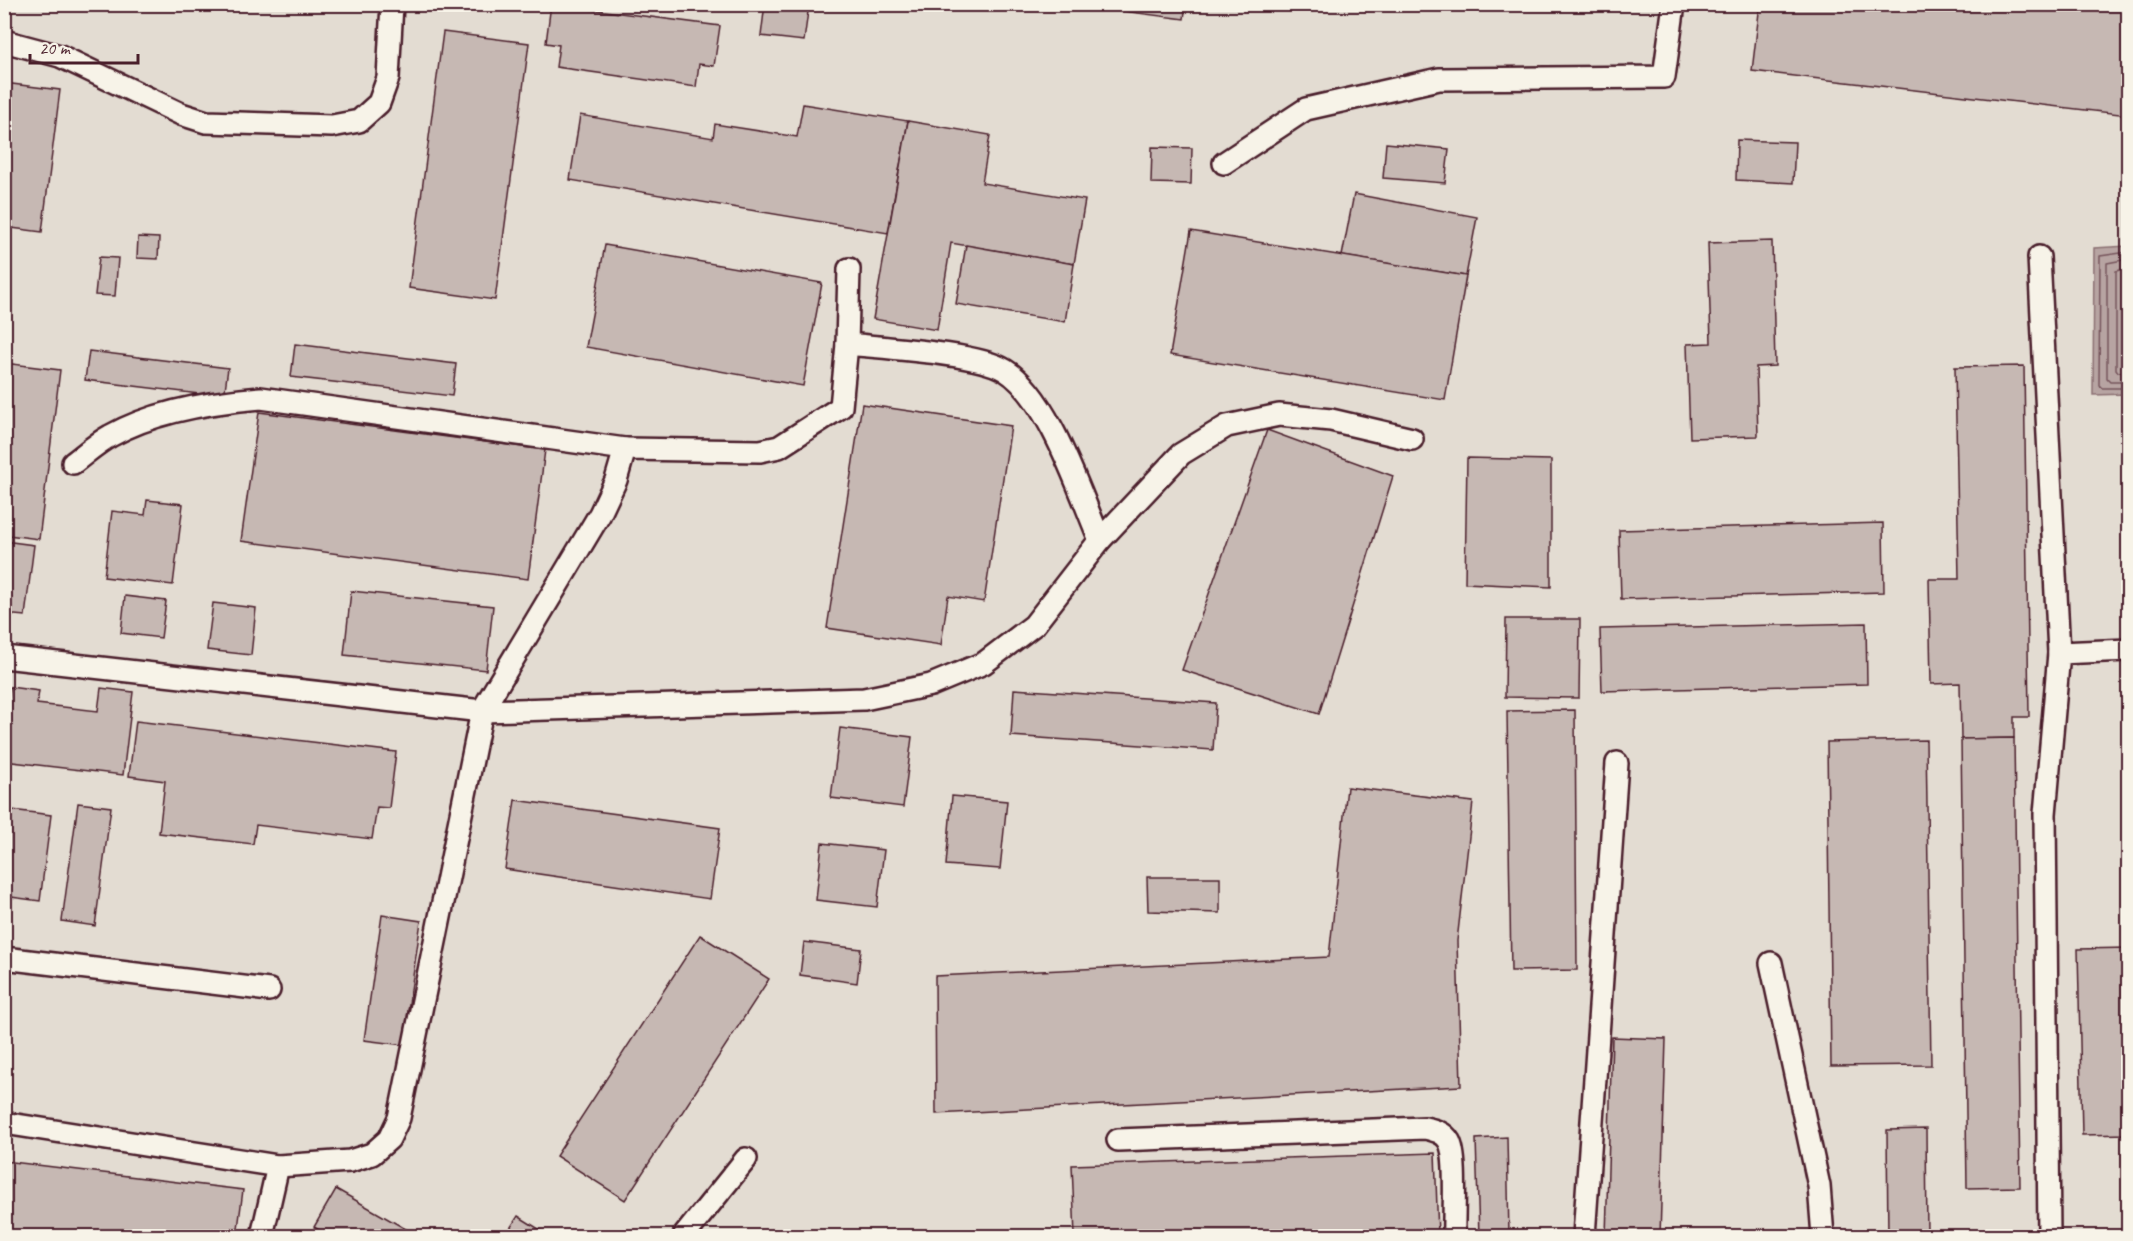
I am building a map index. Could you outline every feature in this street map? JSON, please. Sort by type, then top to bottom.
[{"type":"lane","points":[[4,41],[60,56],[181,114],[206,122],[332,126],[359,121],[379,103],[388,78],[392,4]]},
{"type":"lane","points":[[1224,163],[1306,109],[1438,79],[1664,77],[1674,4]]},
{"type":"lane","points":[[2039,258],[2059,653],[2045,813],[2049,1236]]},
{"type":"lane","points":[[73,463],[108,436],[143,420],[226,401],[261,398],[625,449],[759,451],[779,447],[841,407],[847,344],[849,269]]},
{"type":"lane","points":[[847,344],[976,360],[1004,369],[1028,387],[1044,411],[1100,540]]},
{"type":"lane","points":[[4,657],[482,711],[864,699],[931,685],[984,663],[1034,625],[1100,540],[1181,454],[1227,426],[1279,415],[1331,420],[1412,439]]},
{"type":"lane","points":[[4,1123],[278,1166],[350,1161],[372,1154],[389,1139],[399,1118],[482,711],[600,513],[616,480],[625,449]]},
{"type":"lane","points":[[2059,653],[2128,650]]},
{"type":"lane","points":[[1584,1236],[1617,763]]},
{"type":"lane","points":[[4,958],[269,990]]},
{"type":"lane","points":[[1771,963],[1819,1186],[1823,1236]]},
{"type":"lane","points":[[1118,1140],[1425,1128],[1439,1131],[1449,1141],[1453,1155],[1454,1236]]},
{"type":"lane","points":[[684,1236],[746,1160]]},
{"type":"lane","points":[[262,1236],[278,1166]]},
{"type":"shaded area","points":[[5,5],[2128,5],[2128,1236],[5,1236]]},
{"type":"water","points":[[2128,246],[2128,394],[2093,395],[2094,248]]},
{"type":"building","points":[[551,4],[720,26],[714,66],[699,64],[696,87],[556,67],[559,45],[546,43]]},
{"type":"building","points":[[765,4],[809,4],[804,41],[761,36]]},
{"type":"building","points":[[1068,4],[1186,4],[1184,19]]},
{"type":"building","points":[[1760,4],[2128,4],[2128,115],[1752,71]]},
{"type":"building","points":[[443,32],[529,43],[495,300],[409,288]]},
{"type":"building","points":[[4,83],[60,90],[42,232],[4,227]]},
{"type":"building","points":[[803,104],[908,121],[888,233],[570,180],[580,115],[713,138],[715,124],[797,137]]},
{"type":"building","points":[[908,121],[990,135],[982,183],[1085,200],[1074,264],[951,243],[937,330],[873,319]]},
{"type":"building","points":[[1737,140],[1795,142],[1793,183],[1736,180]]},
{"type":"building","points":[[1386,143],[1449,149],[1445,183],[1383,178]]},
{"type":"building","points":[[1152,147],[1192,148],[1191,184],[1151,183]]},
{"type":"building","points":[[1354,194],[1477,217],[1466,276],[1342,256]]},
{"type":"building","points":[[1191,231],[1466,276],[1445,400],[1170,355]]},
{"type":"building","points":[[138,237],[159,238],[158,259],[137,258]]},
{"type":"building","points":[[1772,241],[1775,366],[1756,367],[1758,436],[1690,438],[1687,344],[1711,343],[1708,243]]},
{"type":"building","points":[[605,245],[822,283],[803,386],[586,347]]},
{"type":"building","points":[[966,245],[1074,264],[1065,322],[956,304]]},
{"type":"building","points":[[99,257],[118,258],[115,296],[95,295]]},
{"type":"building","points":[[295,344],[456,364],[452,396],[291,377]]},
{"type":"building","points":[[89,351],[228,368],[224,397],[85,380]]},
{"type":"building","points":[[4,363],[60,370],[39,539],[8,535],[9,520],[4,520]]},
{"type":"building","points":[[2024,366],[2029,717],[2014,717],[2014,738],[1961,739],[1960,683],[1931,684],[1929,579],[1959,579],[1955,367]]},
{"type":"building","points":[[862,404],[1011,426],[984,602],[948,596],[941,645],[827,628]]},
{"type":"building","points":[[259,412],[545,450],[528,579],[241,541]]},
{"type":"building","points":[[1267,430],[1393,476],[1319,714],[1182,670]]},
{"type":"building","points":[[1467,458],[1551,460],[1551,587],[1465,583]]},
{"type":"building","points":[[147,500],[183,504],[173,585],[104,577],[112,511],[145,515]]},
{"type":"building","points":[[1883,523],[1884,592],[1621,599],[1619,530]]},
{"type":"building","points":[[4,541],[34,545],[25,616],[4,614]]},
{"type":"building","points":[[351,591],[493,606],[486,670],[344,655]]},
{"type":"building","points":[[125,596],[166,601],[161,638],[121,633]]},
{"type":"building","points":[[213,603],[256,608],[251,655],[207,650]]},
{"type":"building","points":[[1506,619],[1580,619],[1579,698],[1505,697]]},
{"type":"building","points":[[1866,623],[1867,684],[1602,691],[1600,629]]},
{"type":"building","points":[[10,687],[39,691],[37,704],[98,711],[101,688],[133,692],[123,775],[4,761],[4,730]]},
{"type":"building","points":[[1014,689],[1216,703],[1213,750],[1011,736]]},
{"type":"building","points":[[1575,710],[1577,970],[1511,971],[1507,711]]},
{"type":"building","points":[[136,721],[396,752],[389,808],[377,807],[372,839],[256,825],[253,844],[159,833],[165,781],[129,776]]},
{"type":"building","points":[[840,728],[912,737],[903,807],[831,798]]},
{"type":"building","points":[[2014,738],[2020,1187],[1967,1188],[1961,739]]},
{"type":"building","points":[[1926,740],[1931,1065],[1831,1066],[1827,742]]},
{"type":"building","points":[[1347,787],[1473,802],[1457,941],[1461,1086],[936,1114],[935,976],[1329,957]]},
{"type":"building","points":[[952,796],[1007,801],[1000,869],[946,865]]},
{"type":"building","points":[[515,800],[720,828],[710,899],[505,869]]},
{"type":"building","points":[[78,803],[111,807],[95,926],[62,921]]},
{"type":"building","points":[[4,809],[51,815],[40,901],[4,896]]},
{"type":"building","points":[[822,843],[884,850],[877,907],[816,900]]},
{"type":"building","points":[[1147,877],[1220,877],[1220,913],[1148,911]]},
{"type":"building","points":[[382,915],[421,921],[403,1045],[364,1040]]},
{"type":"building","points":[[700,935],[769,979],[625,1200],[556,1156]]},
{"type":"building","points":[[804,942],[861,949],[857,983],[800,975]]},
{"type":"building","points":[[2128,948],[2128,1134],[2082,1135],[2078,949]]},
{"type":"building","points":[[1612,1037],[1666,1039],[1660,1236],[1606,1236]]},
{"type":"building","points":[[1926,1129],[1927,1236],[1888,1236],[1887,1130]]},
{"type":"building","points":[[1507,1137],[1509,1236],[1479,1236],[1476,1139]]},
{"type":"building","points":[[1435,1153],[1438,1236],[1075,1236],[1072,1165]]},
{"type":"building","points":[[4,1161],[243,1190],[237,1236],[4,1236]]},
{"type":"building","points":[[336,1189],[418,1236],[329,1236],[314,1227]]},
{"type":"building","points":[[518,1216],[550,1236],[505,1236]]}]
